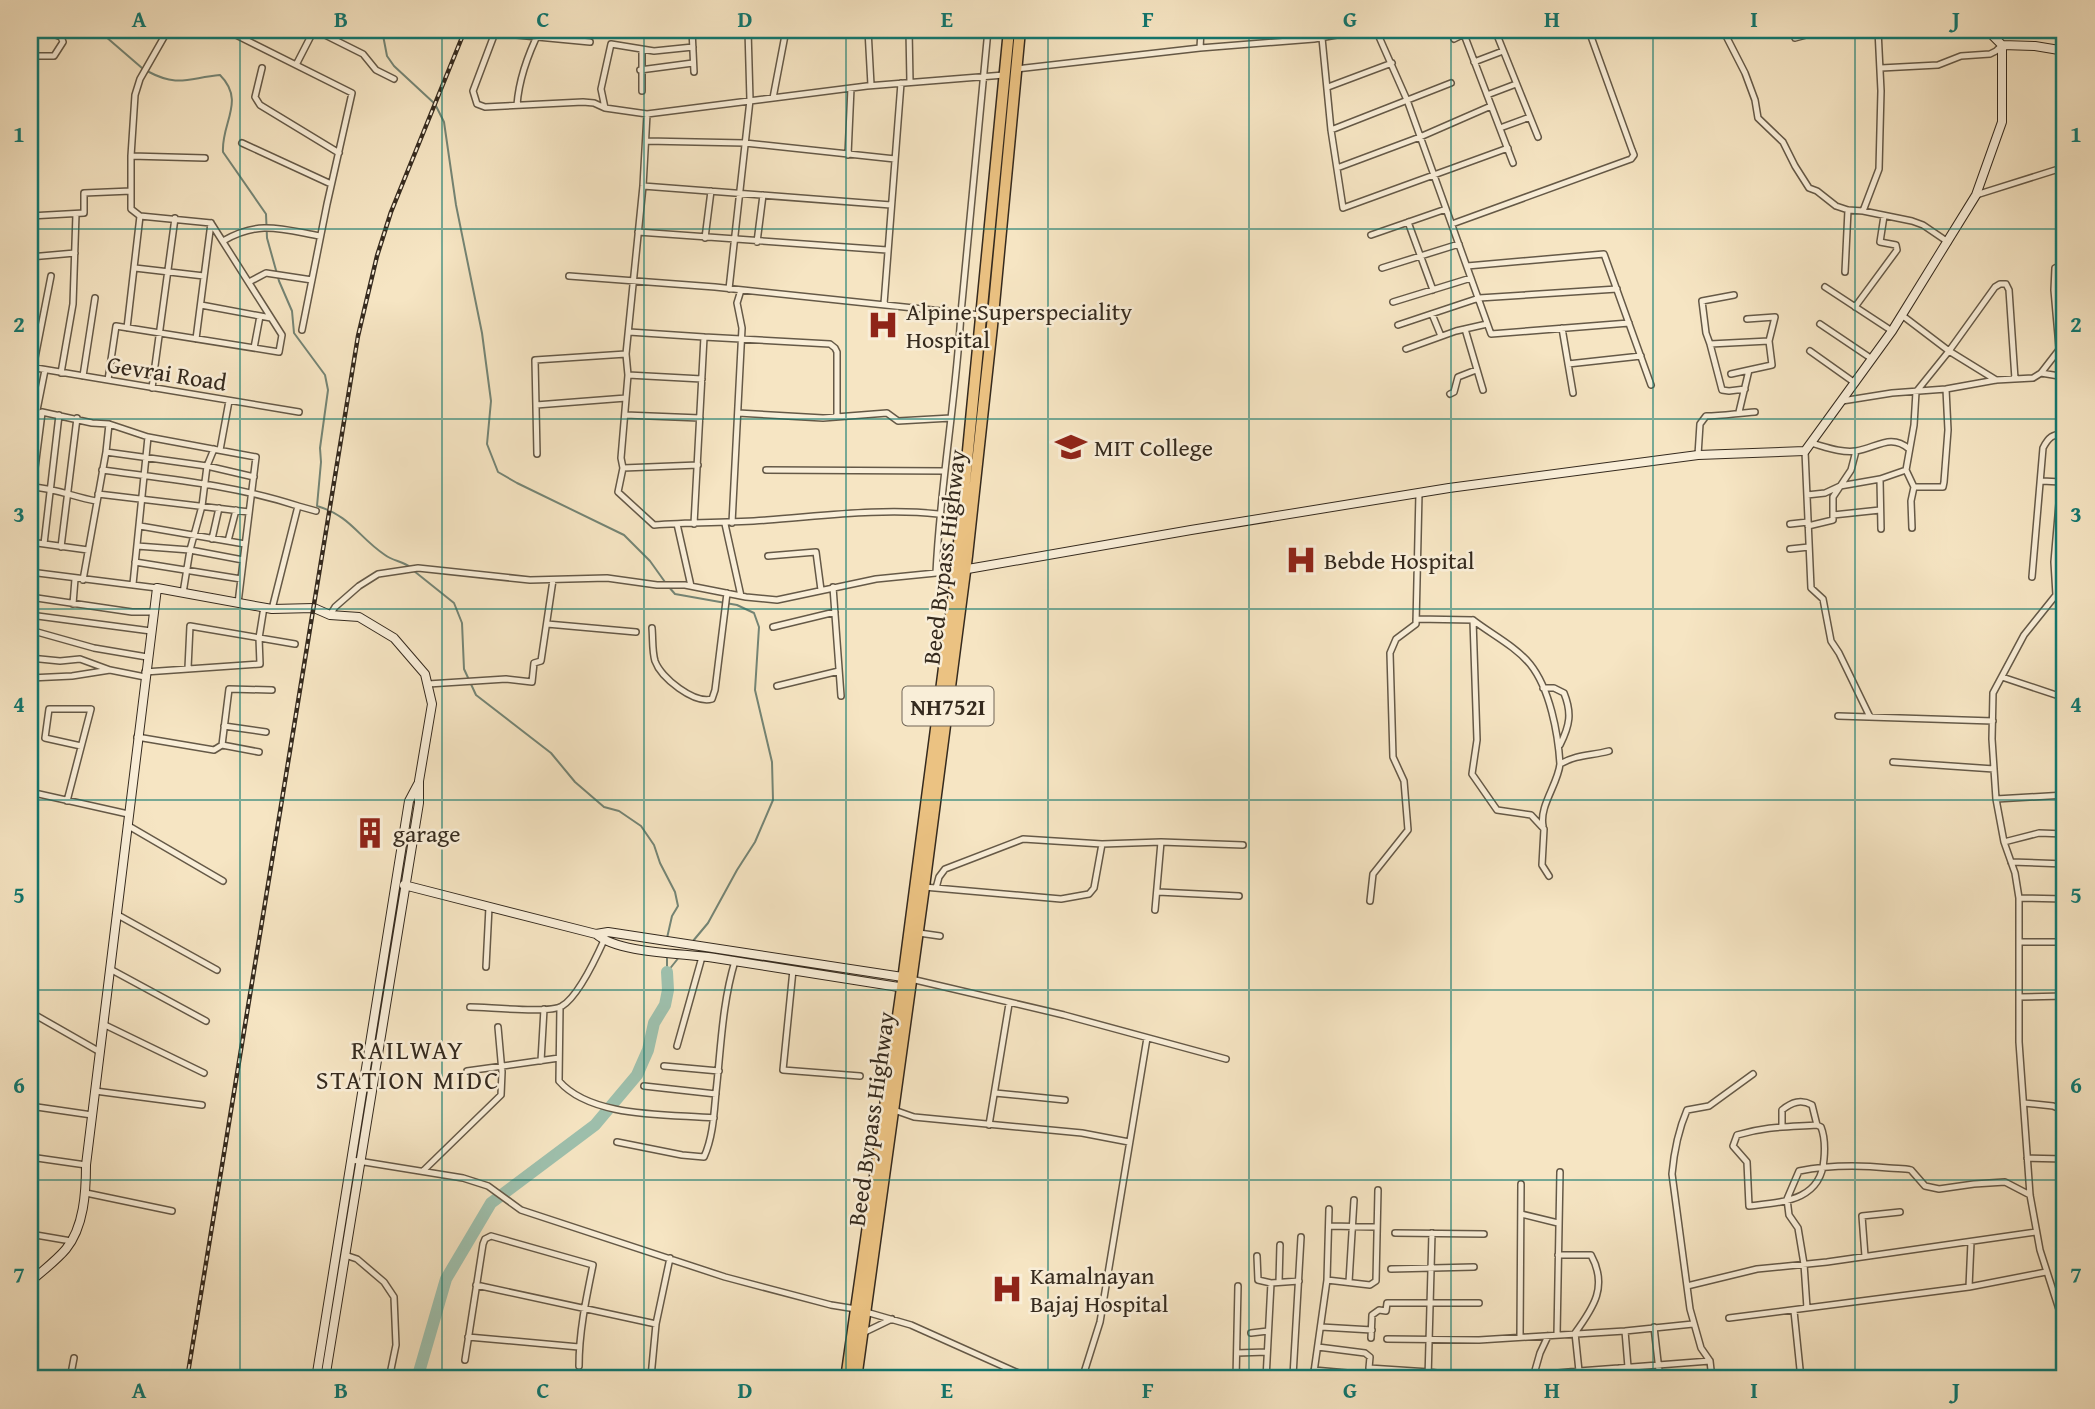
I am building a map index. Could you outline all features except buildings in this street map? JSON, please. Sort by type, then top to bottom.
[{"type":"highway","name":"Beed Bypass Highway","points":[[987,316],[1009,30]]},
{"type":"highway","name":"Beed Bypass Highway","points":[[856,1379],[863,1334],[861,1310],[924,887],[1020,30]]},
{"type":"highway","name":"Beed Bypass Highway","points":[[846,1379],[861,1310],[894,1110],[961,570]]},
{"type":"street","points":[[30,56],[54,56],[61,49],[61,37],[43,30]]},
{"type":"street","points":[[108,380],[116,326],[279,352],[282,335],[211,223],[140,216],[131,209],[135,95],[140,79],[168,30]]},
{"type":"street","points":[[296,65],[315,30],[363,54],[376,70],[394,79]]},
{"type":"street","points":[[517,105],[519,86],[540,30]]},
{"type":"street","points":[[692,30],[694,72]]},
{"type":"street","points":[[729,289],[750,100],[748,30]]},
{"type":"street","points":[[773,97],[786,30]]},
{"type":"street","points":[[868,30],[871,85]]},
{"type":"street","points":[[909,30],[910,82]]},
{"type":"street","points":[[936,573],[939,514],[951,418],[988,30]]},
{"type":"street","points":[[1200,48],[1201,30]]},
{"type":"street","points":[[1016,69],[1200,48],[1322,38],[1365,30]]},
{"type":"street","points":[[1376,30],[1407,100],[1491,334],[1629,323]]},
{"type":"street","points":[[1495,30],[1538,137]]},
{"type":"street","points":[[1452,225],[1631,159],[1634,155],[1590,30]]},
{"type":"street","points":[[1723,30],[1745,73],[1759,118],[1783,142],[1809,188],[1836,206],[1912,221],[1948,242]]},
{"type":"street","points":[[1792,30],[1795,38],[1825,30]]},
{"type":"street","points":[[1863,211],[1879,169],[1881,68],[1878,30]]},
{"type":"street","points":[[1870,717],[1831,641],[1823,599],[1811,588],[1808,575],[1805,451],[1903,316],[1976,195],[2002,122],[2002,45],[1991,30]]},
{"type":"street","points":[[230,31],[352,93],[302,330]]},
{"type":"street","points":[[590,42],[496,31],[473,91],[477,104],[485,107],[583,102],[648,114],[871,85],[1004,75]]},
{"type":"street","points":[[1454,40],[1464,34],[1513,163]]},
{"type":"street","points":[[1322,38],[1331,130],[1343,208],[1507,148]]},
{"type":"street","points":[[605,108],[601,89],[611,44],[642,51],[693,47]]},
{"type":"street","points":[[1881,68],[1938,65],[1961,56],[1990,54],[2002,45],[2035,46],[2065,51]]},
{"type":"street","points":[[642,51],[642,91]]},
{"type":"street","points":[[1474,62],[1503,51]]},
{"type":"street","points":[[640,70],[694,63]]},
{"type":"street","points":[[1328,86],[1392,63]]},
{"type":"street","points":[[262,68],[255,97],[260,105],[339,153]]},
{"type":"street","points":[[884,304],[901,83]]},
{"type":"street","points":[[1331,130],[1451,83]]},
{"type":"street","points":[[1487,95],[1516,84]]},
{"type":"street","points":[[848,155],[851,88]]},
{"type":"street","points":[[1337,168],[1420,138],[1491,106]]},
{"type":"street","points":[[648,114],[626,354],[628,375],[621,458],[623,468],[618,492],[654,525],[919,512],[939,514]]},
{"type":"street","points":[[1500,128],[1530,117]]},
{"type":"street","points":[[646,141],[745,143],[895,159]]},
{"type":"street","points":[[242,144],[331,184]]},
{"type":"street","points":[[131,156],[205,158]]},
{"type":"street","points":[[1976,195],[2063,168],[2065,199]]},
{"type":"street","points":[[643,186],[891,205]]},
{"type":"street","points":[[30,216],[84,213],[84,193],[131,191]]},
{"type":"street","points":[[705,238],[711,191]]},
{"type":"street","points":[[757,242],[763,195]]},
{"type":"street","points":[[1371,235],[1446,209]]},
{"type":"street","points":[[1845,272],[1848,210]]},
{"type":"street","points":[[61,373],[73,304],[76,214]]},
{"type":"street","points":[[127,328],[140,216]]},
{"type":"street","points":[[1854,307],[1897,250],[1896,245],[1880,242],[1884,216]]},
{"type":"street","points":[[152,388],[175,218]]},
{"type":"street","points":[[1408,222],[1433,290]]},
{"type":"street","points":[[196,340],[211,223]]},
{"type":"street","points":[[223,241],[237,233],[260,227],[320,236]]},
{"type":"street","points":[[638,232],[887,250]]},
{"type":"street","points":[[1382,268],[1459,244]]},
{"type":"street","points":[[30,257],[75,253]]},
{"type":"street","points":[[1467,267],[1604,254],[1651,385]]},
{"type":"street","points":[[2059,347],[2053,283],[2055,268],[2065,263]]},
{"type":"street","points":[[135,268],[204,276]]},
{"type":"street","points":[[249,282],[260,275],[273,273],[312,280]]},
{"type":"street","points":[[31,368],[51,276]]},
{"type":"street","points":[[569,276],[741,290],[987,316]]},
{"type":"street","points":[[1392,302],[1471,278]]},
{"type":"street","points":[[1912,528],[1911,502],[1914,487],[1906,470],[1916,392],[1995,287],[2000,284],[2006,284],[2009,290],[2015,379]]},
{"type":"street","points":[[1825,287],[1892,331]]},
{"type":"street","points":[[1398,325],[1479,298],[1617,289]]},
{"type":"street","points":[[741,290],[737,303],[742,338],[738,413],[728,523],[741,596]]},
{"type":"street","points":[[1734,295],[1702,301],[1706,333],[1722,390],[1745,390]]},
{"type":"street","points":[[83,376],[95,298]]},
{"type":"street","points":[[201,304],[271,318]]},
{"type":"street","points":[[1432,314],[1441,337]]},
{"type":"street","points":[[254,348],[260,316]]},
{"type":"street","points":[[1903,316],[1949,351],[1996,380]]},
{"type":"street","points":[[1731,374],[1772,365],[1769,341],[1775,317],[1746,319]]},
{"type":"street","points":[[1406,349],[1487,324]]},
{"type":"street","points":[[1820,324],[1872,359]]},
{"type":"street","points":[[1562,328],[1573,393]]},
{"type":"street","points":[[1465,329],[1483,390]]},
{"type":"street","points":[[629,332],[830,344],[835,348],[837,416]]},
{"type":"street","points":[[694,524],[704,337]]},
{"type":"street","points":[[1710,344],[1769,341]]},
{"type":"street","points":[[1839,402],[1996,380],[2033,378],[2041,373],[2065,342]]},
{"type":"street","points":[[1811,351],[1855,383]]},
{"type":"street","points":[[537,454],[534,360],[626,354]]},
{"type":"street","points":[[1568,363],[1641,356]]},
{"type":"street","name":"Gevrai Road","points":[[31,368],[299,412]]},
{"type":"street","points":[[30,507],[36,414],[46,370]]},
{"type":"street","points":[[1450,394],[1454,392],[1458,377],[1476,370]]},
{"type":"street","points":[[1739,412],[1749,370]]},
{"type":"street","points":[[2041,373],[2065,377]]},
{"type":"street","points":[[628,375],[702,379]]},
{"type":"street","points":[[1914,487],[1943,487],[1948,430],[1946,389]]},
{"type":"street","points":[[536,405],[626,398]]},
{"type":"street","points":[[183,593],[190,550],[202,506],[207,466],[217,449],[229,401]]},
{"type":"street","points":[[1698,455],[1700,424],[1706,416],[1755,412]]},
{"type":"street","points":[[738,413],[837,416],[887,413],[898,421],[951,418]]},
{"type":"street","points":[[36,414],[59,415],[109,424],[148,437],[256,457],[238,603]]},
{"type":"street","points":[[44,544],[59,415]]},
{"type":"street","points":[[625,415],[700,418]]},
{"type":"street","points":[[61,547],[77,418]]},
{"type":"street","points":[[83,580],[109,424]]},
{"type":"street","points":[[2032,576],[2043,448],[2056,433],[2065,434],[2054,562],[2056,595]]},
{"type":"street","points":[[134,584],[148,437]]},
{"type":"street","points":[[1811,443],[1838,450],[1856,451],[1891,440],[1909,449]]},
{"type":"street","points":[[330,615],[335,607],[359,586],[377,575],[418,568],[553,580],[607,578],[688,586],[727,596],[777,600],[876,579],[961,570],[1419,493],[1698,455],[1805,451]]},
{"type":"street","points":[[1790,524],[1833,520],[1833,497],[1851,470],[1856,451]]},
{"type":"street","points":[[106,452],[207,466],[254,477]]},
{"type":"street","points":[[623,468],[698,465]]},
{"type":"street","points":[[103,470],[204,483],[316,511]]},
{"type":"street","points":[[766,470],[945,471]]},
{"type":"street","points":[[1807,495],[1825,493],[1840,486],[1880,480],[1906,470]]},
{"type":"street","points":[[1880,480],[1881,529]]},
{"type":"street","points":[[2042,481],[2061,482]]},
{"type":"street","points":[[31,487],[49,488],[69,496],[142,499],[249,512]]},
{"type":"street","points":[[1370,901],[1373,874],[1408,830],[1404,780],[1392,757],[1390,653],[1396,639],[1416,624],[1419,493]]},
{"type":"street","points":[[30,658],[60,661],[80,659],[110,670],[145,675],[188,668],[260,664],[259,638],[298,506]]},
{"type":"street","points":[[212,539],[219,508]]},
{"type":"street","points":[[228,541],[236,510]]},
{"type":"street","points":[[1833,514],[1880,510]]},
{"type":"street","points":[[677,523],[688,586]]},
{"type":"street","points":[[140,526],[245,544]]},
{"type":"street","points":[[30,542],[88,550]]},
{"type":"street","points":[[137,547],[190,550],[243,560]]},
{"type":"street","points":[[1790,548],[1809,547]]},
{"type":"street","points":[[768,556],[816,552],[821,590]]},
{"type":"street","points":[[135,562],[241,579]]},
{"type":"street","points":[[2065,563],[2056,595],[2024,635],[1993,693],[1996,799],[2019,898],[2019,1042],[2030,1195],[2046,1272],[2062,1310],[2065,1328]]},
{"type":"street","points":[[30,572],[134,584],[268,608],[314,608],[330,615],[359,617],[394,638],[425,674],[432,704],[419,781],[419,803],[401,885],[356,1160],[316,1379]]},
{"type":"street","points":[[73,604],[75,579]]},
{"type":"street","points":[[428,684],[506,679],[531,682],[534,663],[541,661],[553,580]]},
{"type":"street","points":[[833,587],[841,696]]},
{"type":"street","points":[[30,1282],[71,1241],[76,1233],[86,1193],[86,1165],[157,588]]},
{"type":"street","points":[[2056,595],[2065,595]]},
{"type":"street","points":[[652,628],[656,663],[668,680],[697,700],[712,699],[727,596]]},
{"type":"street","points":[[30,597],[153,612]]},
{"type":"street","points":[[773,627],[835,612]]},
{"type":"street","points":[[30,615],[150,631]]},
{"type":"street","points":[[1416,619],[1473,620],[1530,665],[1543,688],[1560,745],[1558,778],[1542,817],[1542,865],[1549,876]]},
{"type":"street","points":[[1473,620],[1477,740],[1472,774],[1497,810],[1531,815],[1544,829]]},
{"type":"street","points":[[547,624],[636,632]]},
{"type":"street","points":[[188,668],[190,626],[295,644]]},
{"type":"street","points":[[30,630],[94,648],[148,657]]},
{"type":"street","points":[[30,678],[72,676],[110,670]]},
{"type":"street","points":[[777,686],[839,671]]},
{"type":"street","points":[[2002,677],[2065,698]]},
{"type":"street","points":[[1543,688],[1555,688],[1564,692],[1571,714],[1569,726],[1560,745]]},
{"type":"street","points":[[222,745],[229,689],[272,690]]},
{"type":"street","points":[[67,801],[91,709],[48,709],[46,738],[81,746]]},
{"type":"street","points":[[1838,716],[1993,720]]},
{"type":"street","points":[[225,726],[266,732]]},
{"type":"street","points":[[137,737],[214,750],[222,745],[259,752]]},
{"type":"street","points":[[1560,764],[1580,755],[1597,755],[1609,751]]},
{"type":"street","points":[[1893,762],[1994,769]]},
{"type":"street","points":[[30,792],[128,814]]},
{"type":"street","points":[[1996,799],[2065,795]]},
{"type":"street","points":[[127,825],[223,881]]},
{"type":"street","points":[[2004,842],[2039,834],[2065,834]]},
{"type":"street","points":[[936,888],[945,869],[1023,839],[1102,844],[1161,842],[1243,845]]},
{"type":"street","points":[[1155,910],[1161,842]]},
{"type":"street","points":[[924,887],[1061,899],[1088,894],[1094,888],[1102,844]]},
{"type":"street","points":[[2011,862],[2065,864]]},
{"type":"street","points":[[401,885],[596,934],[608,932],[697,946],[909,983],[1064,1015],[1226,1059]]},
{"type":"street","points":[[1158,892],[1238,896]]},
{"type":"street","points":[[2019,898],[2065,899]]},
{"type":"street","points":[[486,967],[489,907]]},
{"type":"street","points":[[116,914],[217,970]]},
{"type":"street","points":[[470,1007],[544,1009],[565,1005],[579,988],[608,932]]},
{"type":"street","points":[[918,933],[940,936]]},
{"type":"street","points":[[596,934],[604,941],[653,952],[909,983]]},
{"type":"street","points":[[2019,942],[2065,942]]},
{"type":"street","points":[[677,1046],[698,956]]},
{"type":"street","points":[[617,1142],[704,1157],[709,1146],[714,1118],[724,1007],[735,961]]},
{"type":"street","points":[[110,969],[206,1021]]},
{"type":"street","points":[[793,970],[783,1070],[860,1076]]},
{"type":"street","points":[[2019,997],[2065,996]]},
{"type":"street","points":[[989,1125],[1009,1004]]},
{"type":"street","points":[[560,1007],[559,1081],[571,1094],[622,1110],[714,1118]]},
{"type":"street","points":[[541,1061],[544,1009]]},
{"type":"street","points":[[30,1013],[100,1052]]},
{"type":"street","points":[[103,1024],[204,1073]]},
{"type":"street","points":[[423,1171],[501,1095],[502,1066],[498,1027]]},
{"type":"street","points":[[1082,1379],[1100,1322],[1147,1038]]},
{"type":"street","points":[[467,1071],[559,1058]]},
{"type":"street","points":[[663,1066],[719,1071]]},
{"type":"street","points":[[1712,1379],[1710,1362],[1701,1348],[1693,1324],[1672,1174],[1679,1130],[1686,1110],[1709,1106],[1753,1074]]},
{"type":"street","points":[[644,1086],[716,1094]]},
{"type":"street","points":[[95,1091],[202,1105]]},
{"type":"street","points":[[995,1093],[1065,1100]]},
{"type":"street","points":[[1782,1126],[1782,1110],[1798,1101],[1812,1105],[1817,1125],[1821,1127],[1823,1134],[1824,1166],[1821,1179],[1815,1188],[1787,1199],[1749,1206],[1747,1163],[1733,1146],[1737,1135],[1772,1126],[1782,1126],[1817,1125]]},
{"type":"street","points":[[2024,1102],[2053,1106],[2065,1111]]},
{"type":"street","points":[[30,1106],[92,1115]]},
{"type":"street","points":[[894,1110],[914,1117],[1082,1133],[1129,1142]]},
{"type":"street","points":[[30,1157],[86,1165]]},
{"type":"street","points":[[2027,1158],[2065,1159]]},
{"type":"street","points":[[356,1160],[463,1178],[488,1186],[521,1210],[725,1277],[892,1319],[1025,1376],[1041,1379]]},
{"type":"street","points":[[325,1379],[345,1255],[356,1160]]},
{"type":"street","points":[[1807,1308],[1798,1228],[1789,1214],[1787,1199],[1799,1171],[1824,1166],[1853,1167],[1869,1164],[1906,1168],[1925,1186],[1939,1189],[2005,1182],[2030,1195]]},
{"type":"street","points":[[1558,1335],[1560,1172]]},
{"type":"street","points":[[1520,1337],[1521,1184]]},
{"type":"street","points":[[1327,1280],[1370,1285],[1376,1282],[1378,1190]]},
{"type":"street","points":[[86,1193],[172,1211]]},
{"type":"street","points":[[1349,1282],[1354,1200]]},
{"type":"street","points":[[1313,1379],[1327,1280],[1329,1209]]},
{"type":"street","points":[[1866,1256],[1862,1216],[1900,1212]]},
{"type":"street","points":[[1521,1214],[1558,1223]]},
{"type":"street","points":[[1329,1226],[1377,1227]]},
{"type":"street","points":[[1687,1286],[1757,1269],[2036,1232]]},
{"type":"street","points":[[1395,1233],[1484,1234]]},
{"type":"street","points":[[1428,1376],[1432,1233]]},
{"type":"street","points":[[30,1234],[71,1241]]},
{"type":"street","points":[[465,1360],[483,1244],[485,1239],[491,1236],[593,1265],[584,1309],[579,1366]]},
{"type":"street","points":[[1293,1376],[1301,1237]]},
{"type":"street","points":[[1969,1287],[1971,1242]]},
{"type":"street","points":[[1279,1282],[1280,1245]]},
{"type":"street","points":[[345,1255],[357,1259],[384,1282],[394,1297],[396,1345],[389,1379]]},
{"type":"street","points":[[1558,1255],[1591,1255],[1598,1268],[1600,1283],[1595,1304],[1575,1333],[1581,1379]]},
{"type":"street","points":[[1257,1256],[1258,1280],[1271,1283],[1299,1281]]},
{"type":"street","points":[[651,1377],[656,1324],[670,1258]]},
{"type":"street","points":[[1391,1269],[1474,1267]]},
{"type":"street","points":[[1729,1318],[1969,1287],[2046,1272]]},
{"type":"street","points":[[1266,1379],[1271,1283]]},
{"type":"street","points":[[476,1285],[656,1324]]},
{"type":"street","points":[[1236,1379],[1238,1286]]},
{"type":"street","points":[[1371,1338],[1372,1315],[1379,1310],[1386,1311],[1387,1303],[1479,1303]]},
{"type":"street","points":[[1794,1311],[1801,1379]]},
{"type":"street","points":[[863,1334],[892,1319]]},
{"type":"street","points":[[1387,1339],[1479,1340],[1693,1324]]},
{"type":"street","points":[[1321,1327],[1372,1330]]},
{"type":"street","points":[[1654,1327],[1660,1379]]},
{"type":"street","points":[[1251,1333],[1268,1331]]},
{"type":"street","points":[[1625,1331],[1628,1367]]},
{"type":"street","points":[[1534,1374],[1539,1353],[1548,1336]]},
{"type":"street","points":[[468,1337],[579,1348]]},
{"type":"street","points":[[1318,1348],[1365,1353],[1370,1357],[1369,1374]]},
{"type":"street","points":[[1237,1353],[1267,1352]]},
{"type":"street","points":[[70,1379],[74,1358]]},
{"type":"street","points":[[1497,1379],[1658,1364],[1710,1362]]},
{"type":"street","points":[[1619,1368],[1620,1379]]},
{"type":"street","points":[[1314,1370],[1345,1376],[1369,1374],[1482,1379]]},
{"type":"street","points":[[640,1379],[666,1376],[667,1379]]},
{"type":"waterway","points":[[98,30],[142,68]]},
{"type":"waterway","points":[[382,30],[387,56],[394,66],[435,104],[444,122],[456,205],[482,333],[491,401],[487,444],[498,472],[624,535],[650,561],[665,582]]},
{"type":"waterway","points":[[147,71],[176,81],[220,75],[228,85],[232,103],[223,152],[266,214],[267,238],[279,281],[292,311],[294,333],[325,375],[328,390],[320,448],[317,506],[338,515],[385,555],[410,567]]},
{"type":"waterway","points":[[414,571],[454,603],[462,623],[464,669],[476,695],[551,753],[575,782],[604,807],[619,811],[641,826],[654,845],[675,892],[678,906],[672,916],[667,938]]},
{"type":"waterway","points":[[668,586],[675,594],[737,605],[754,613],[759,627],[755,690],[772,762],[773,800],[755,842],[708,923],[693,941]]},
{"type":"waterway","points":[[668,971],[680,956]]},
{"type":"waterway","points":[[667,957],[667,972]]},
{"type":"waterway","points":[[417,1379],[446,1279],[491,1203],[595,1125],[637,1075],[648,1050],[654,1023],[665,1005],[667,972]]},
{"type":"railway","points":[[187,1379],[358,336],[377,256],[391,212],[465,30]]},
{"type":"place","name":"Alpine Superspeciality Hospital","points":[[883,325]]},
{"type":"place","name":"MIT College","points":[[1071,447]]},
{"type":"place","name":"Bebde Hospital","points":[[1301,560]]},
{"type":"place","name":"garage","points":[[370,833]]},
{"type":"place","name":"Kamalnayan Bajaj Hospital","points":[[1007,1289]]},
{"type":"district","name":"RAILWAY STATION MIDC","points":[[408,1064]]}]
